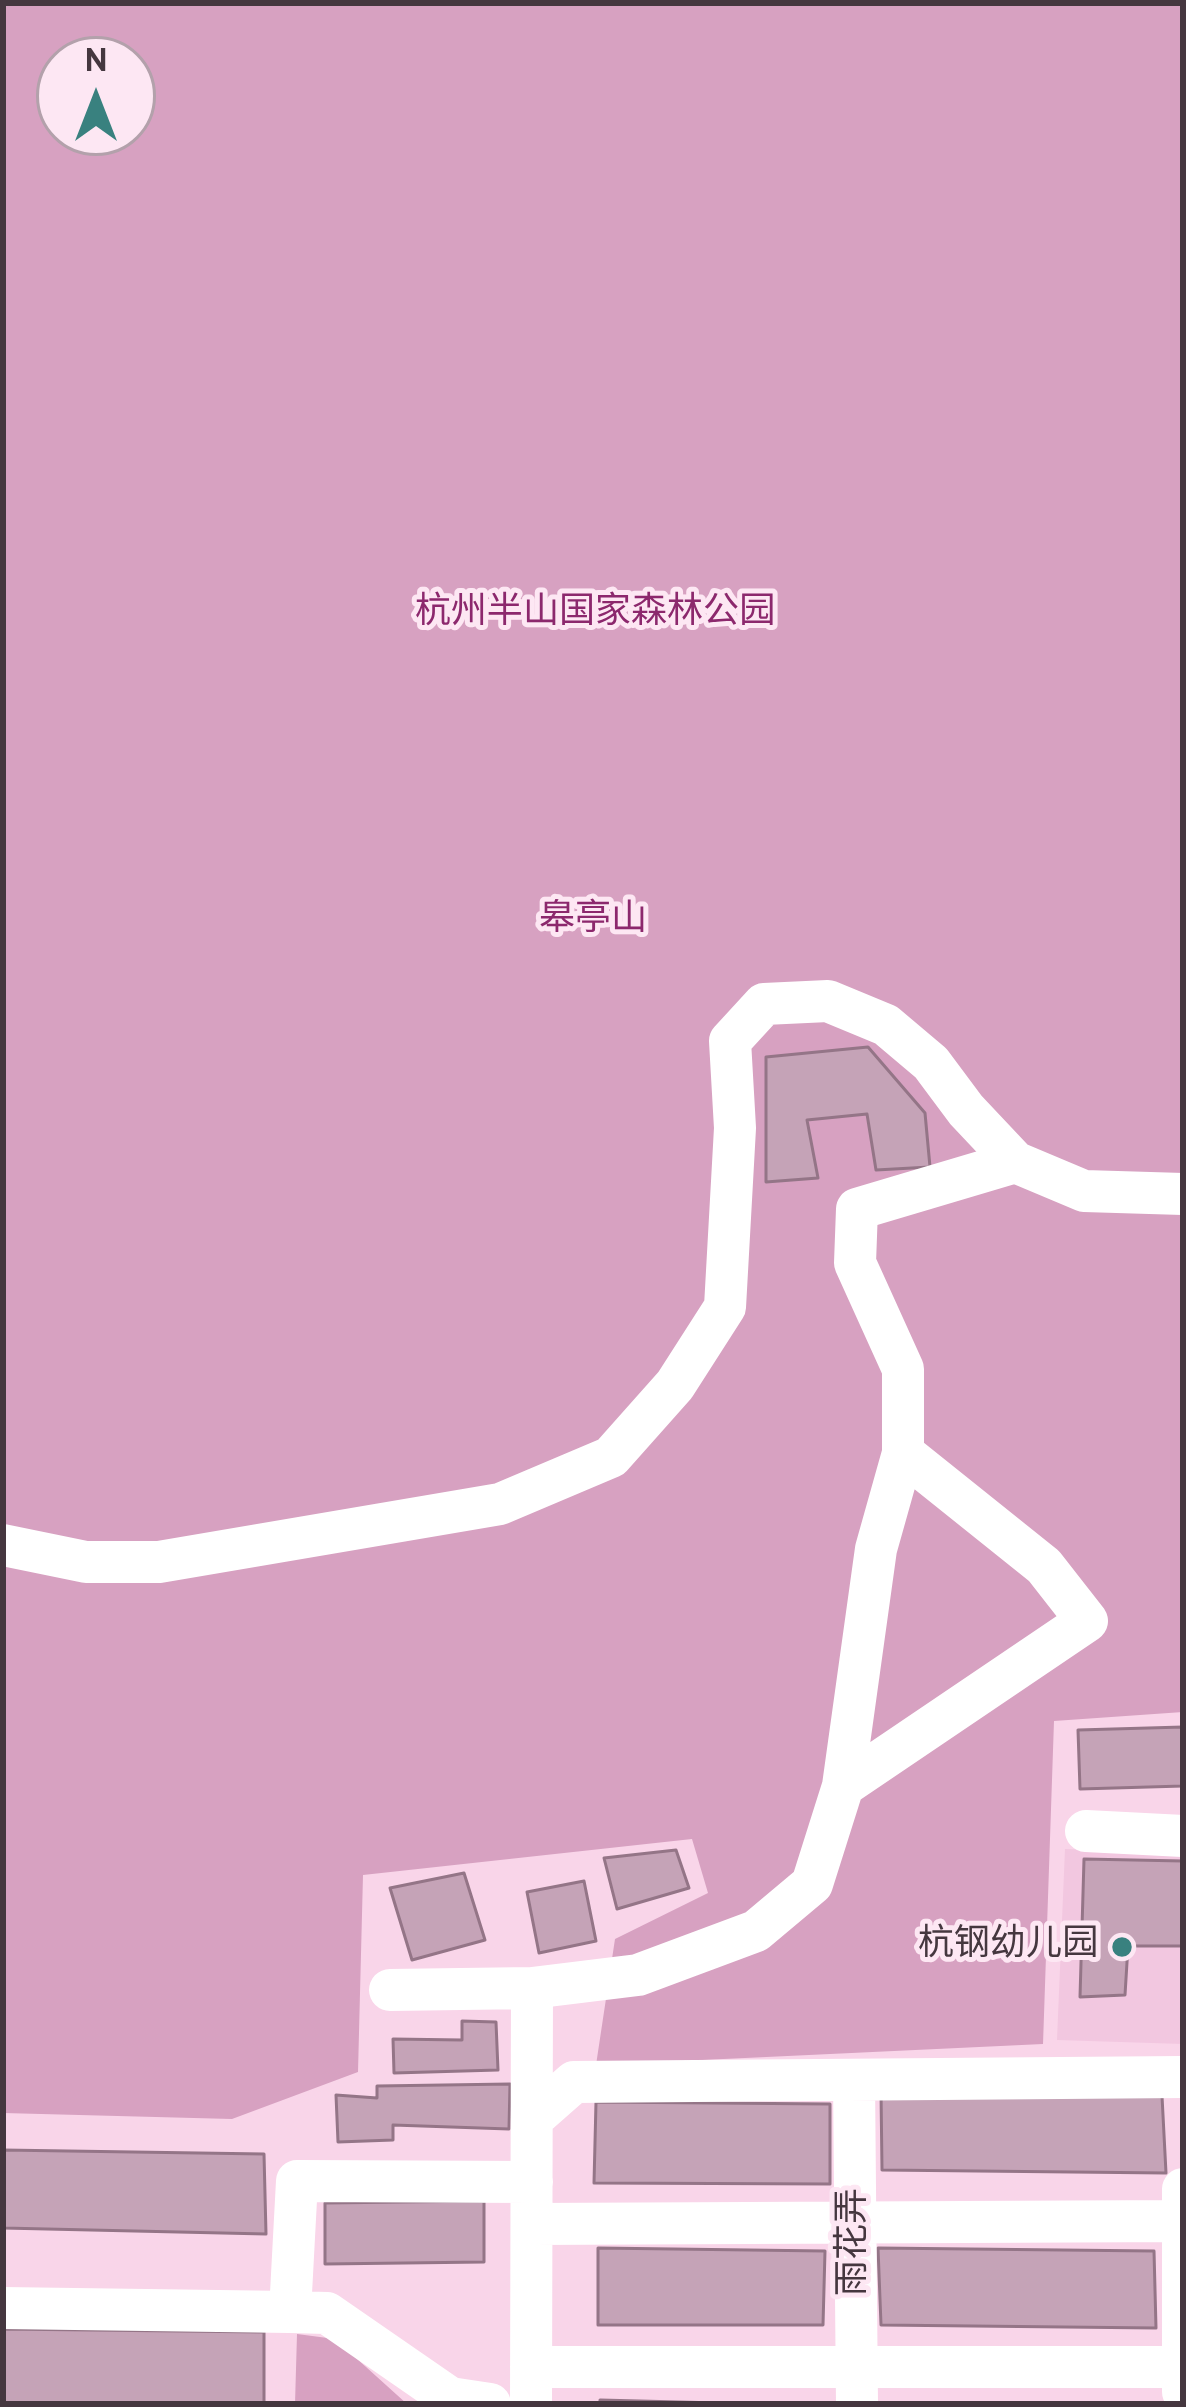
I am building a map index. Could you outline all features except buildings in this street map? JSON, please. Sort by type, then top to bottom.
[{"type":"street","points":[[3,1545],[86,1562],[159,1562],[500,1504],[611,1456],[675,1385],[725,1307],[735,1128],[730,1041],[764,1004],[828,1001],[886,1025],[931,1063],[966,1110],[1016,1162],[1084,1191],[1183,1195]]},
{"type":"street","points":[[390,1990],[532,1988],[638,1975],[755,1931],[812,1884],[843,1786],[876,1549],[903,1453],[903,1369],[855,1263],[857,1209],[1016,1162]]},
{"type":"street","points":[[843,1786],[1088,1621],[1044,1565],[903,1453]]},
{"type":"street","points":[[1086,1831],[1183,1836]]},
{"type":"street","points":[[532,1988],[531,2385],[857,2384],[1182,2367]]},
{"type":"street","points":[[532,2119],[574,2082],[1183,2078]]},
{"type":"street","name":"雨花弄","points":[[854,2080],[857,2384]]},
{"type":"street","points":[[290,2312],[297,2181],[532,2203],[855,2222],[1182,2222]]},
{"type":"street","points":[[1183,2189],[1183,2394]]},
{"type":"street","points":[[3,2308],[327,2313],[450,2398],[490,2404]]},
{"type":"shaded area","name":"杭钢幼儿园","points":[[1065,1849],[1183,1853],[1183,2044],[1057,2040]]},
{"type":"green space","name":"皋亭山","points":[[3,3],[1183,3],[1183,1712],[1054,1721],[1043,2044],[596,2065],[615,1939],[708,1893],[692,1839],[363,1875],[358,2072],[232,2119],[3,2113]]},
{"type":"green space","points":[[297,2334],[335,2339],[407,2404],[295,2404]]},
{"type":"place","name":"杭钢幼儿园","points":[[1122,1947]]},
{"type":"park label","name":"杭州半山国家森林公园","points":[[595,615]]}]
